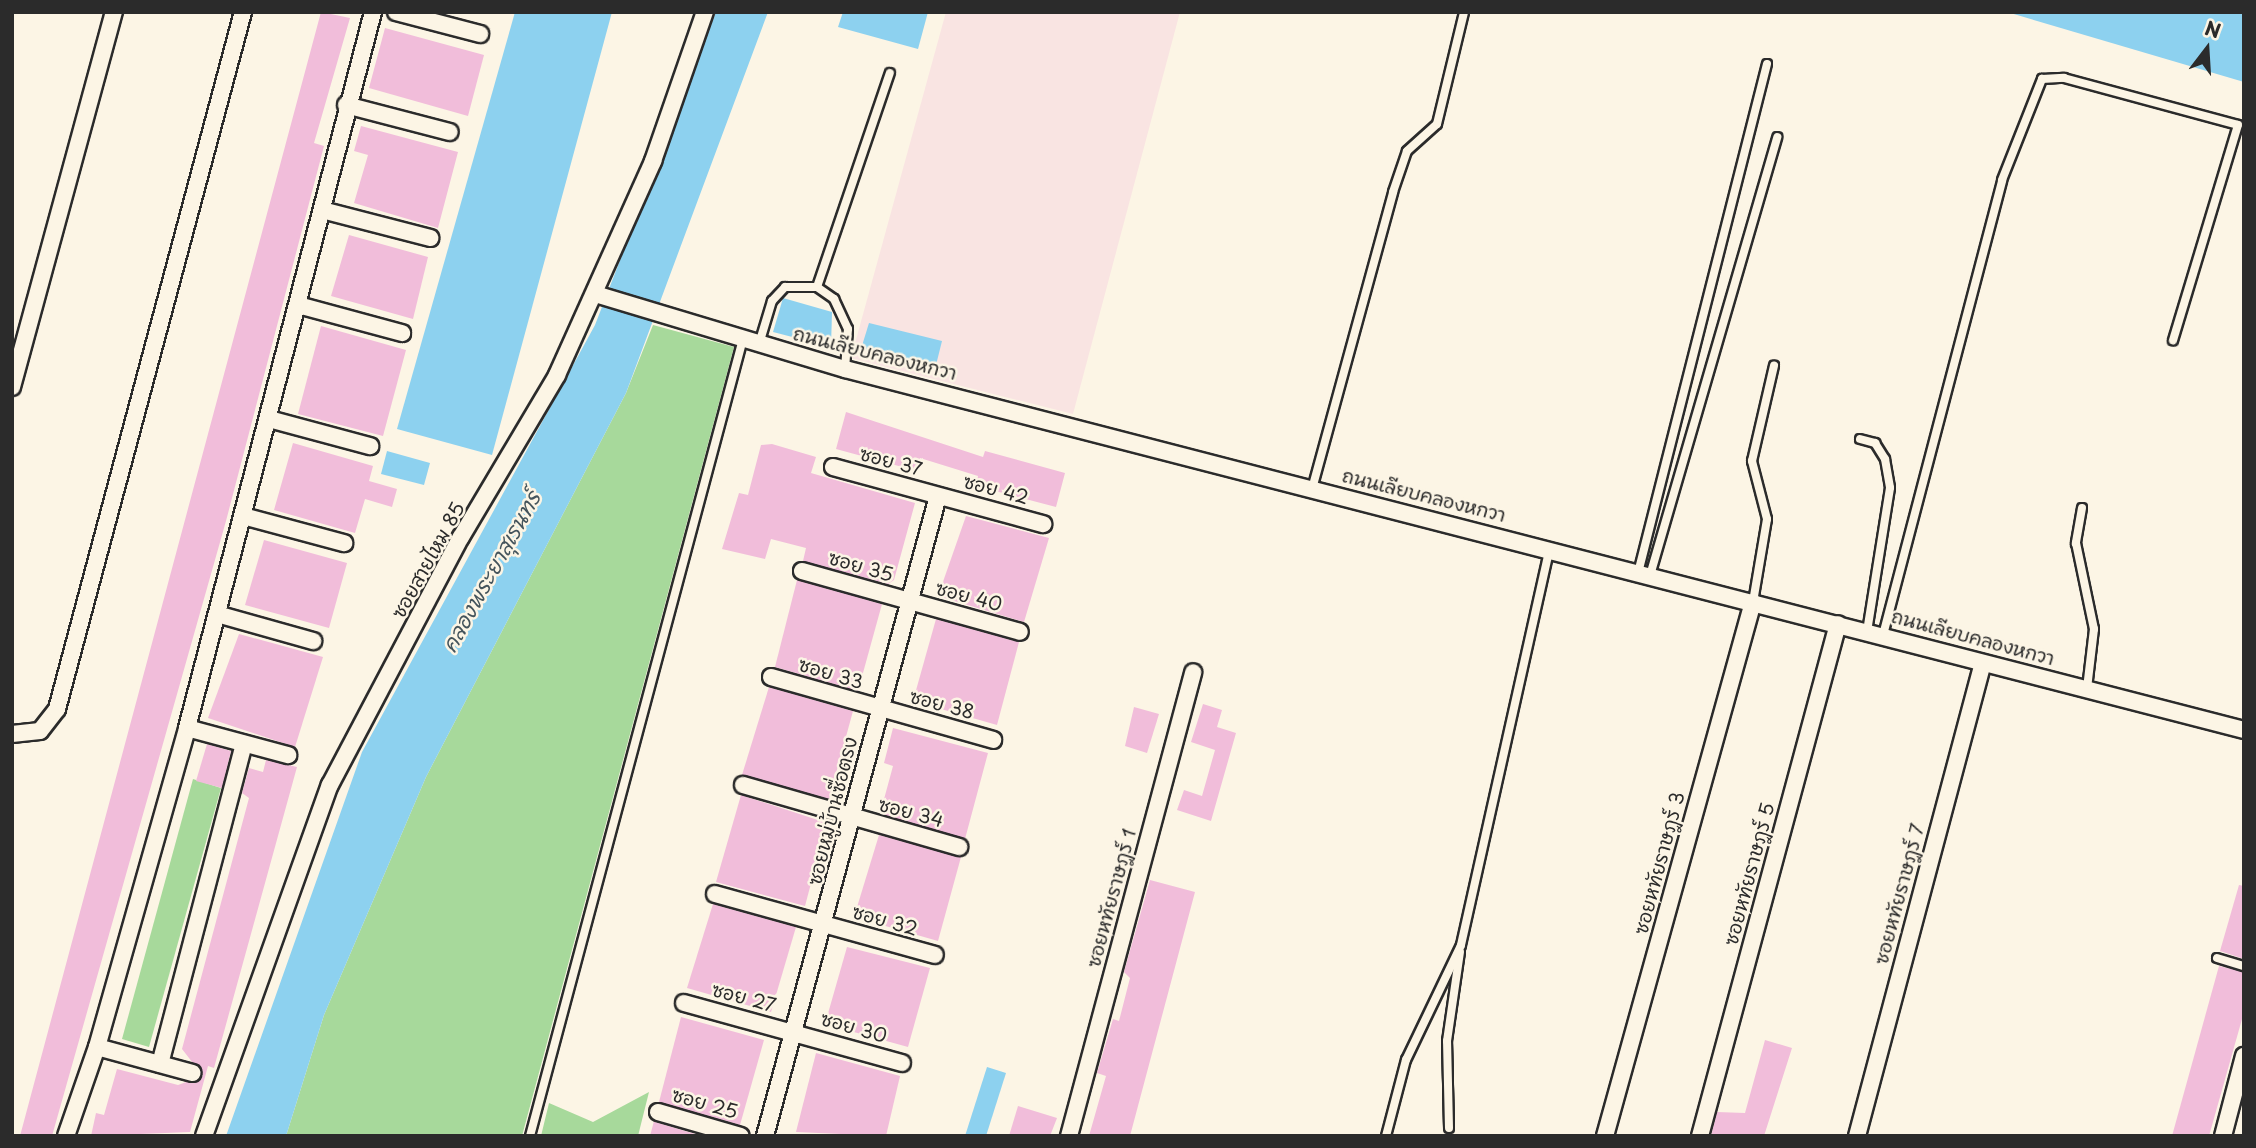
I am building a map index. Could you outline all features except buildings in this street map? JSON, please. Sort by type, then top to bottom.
[{"type":"street","points":[[12,387],[114,12]]},
{"type":"street","points":[[12,734],[40,731],[57,709],[243,12]]},
{"type":"street","points":[[66,1136],[97,1047],[187,728],[269,419],[346,105],[373,12]]},
{"type":"street","points":[[396,12],[480,34]]},
{"type":"street","name":"ซอยสายไหม 85","points":[[204,1136],[330,785],[461,537],[509,467],[601,297],[653,161],[705,12]]},
{"type":"street","points":[[346,105],[450,132]]},
{"type":"street","points":[[322,210],[430,238]]},
{"type":"street","name":"ถนนเลียบคลองหกวา","points":[[601,297],[845,369],[1645,571],[1983,664],[2244,730]]},
{"type":"street","points":[[298,305],[402,333]]},
{"type":"street","points":[[269,419],[370,446]]},
{"type":"street","name":"ซอย 37","points":[[832,467],[938,496]]},
{"type":"street","name":"ซอย 42","points":[[938,496],[1043,524]]},
{"type":"street","name":"ซอยหมู่บ้านซื่อตรง","points":[[765,1136],[938,496]]},
{"type":"street","points":[[243,516],[344,543]]},
{"type":"street","name":"ซอย 35","points":[[802,570],[908,602]]},
{"type":"street","name":"ซอย 40","points":[[908,602],[1020,632]]},
{"type":"street","name":"ซอยหทัยราษฎร์ 3","points":[[1605,1136],[1753,602]]},
{"type":"street","points":[[217,614],[313,641]]},
{"type":"street","name":"ซอยหทัยราษฎร์ 5","points":[[1700,1136],[1838,624]]},
{"type":"street","name":"ซอยหทัยราษฎร์ 7","points":[[1857,1136],[1983,664]]},
{"type":"street","name":"ซอยหทัยราษฎร์ 1","points":[[1069,1136],[1193,671]]},
{"type":"street","name":"ซอย 33","points":[[771,677],[880,710]]},
{"type":"street","name":"ซอย 38","points":[[880,710],[993,740]]},
{"type":"street","points":[[187,728],[288,755]]},
{"type":"street","points":[[160,1064],[244,744]]},
{"type":"street","name":"ซอย 34","points":[[743,785],[959,847]]},
{"type":"street","name":"ซอย 32","points":[[715,894],[934,956]]},
{"type":"street","name":"ซอย 27","points":[[684,1003],[794,1032]]},
{"type":"street","name":"ซอย 30","points":[[794,1032],[902,1063]]},
{"type":"street","points":[[97,1047],[193,1073]]},
{"type":"street","points":[[2223,1136],[2244,1056]]},
{"type":"street","name":"ซอย 25","points":[[658,1112],[741,1136]]},
{"type":"lane","points":[[1312,489],[1393,192],[1407,152],[1437,124],[1464,12]]},
{"type":"lane","points":[[1645,571],[1767,64]]},
{"type":"lane","points":[[817,287],[890,73]]},
{"type":"lane","points":[[1875,633],[2002,180],[2042,79],[2064,78],[2238,125],[2174,340]]},
{"type":"lane","points":[[1645,571],[1777,137]]},
{"type":"lane","points":[[530,1136],[751,341],[772,301],[785,287],[817,287],[834,299],[848,329],[845,369]]},
{"type":"lane","points":[[1753,602],[1767,519],[1752,461],[1774,366]]},
{"type":"lane","points":[[1860,439],[1875,443],[1885,459],[1890,488],[1875,633]]},
{"type":"lane","points":[[2082,508],[2076,543],[2094,629],[2087,689]]},
{"type":"lane","points":[[1449,1128],[1447,1041],[1461,945],[1549,547]]},
{"type":"lane","points":[[1386,1136],[1406,1060],[1461,945]]},
{"type":"lane","points":[[2217,958],[2244,966]]},
{"type":"shaded area","points":[[946,12],[1180,12],[1073,414],[851,358]]},
{"type":"green space","points":[[653,325],[734,347],[522,1136],[286,1136],[324,1015],[426,777],[626,393]]},
{"type":"green space","points":[[193,779],[221,788],[149,1047],[122,1039]]},
{"type":"green space","points":[[649,1092],[638,1136],[541,1136],[549,1103],[593,1122]]},
{"type":"water","points":[[515,12],[612,12],[492,455],[397,429]]},
{"type":"water","name":"คลองพระยาสุเรนทร์","points":[[716,12],[768,12],[626,393],[426,777],[324,1015],[286,1136],[226,1136],[362,752],[595,325]]},
{"type":"water","points":[[843,12],[928,12],[918,49],[838,27]]},
{"type":"water","points":[[2007,12],[2244,12],[2244,82]]},
{"type":"water","points":[[783,298],[832,312],[831,347],[773,332]]},
{"type":"water","points":[[869,323],[942,341],[935,369],[861,349]]},
{"type":"water","points":[[387,451],[430,463],[424,485],[381,474]]},
{"type":"water","points":[[987,1067],[1006,1073],[986,1136],[965,1136]]}]
